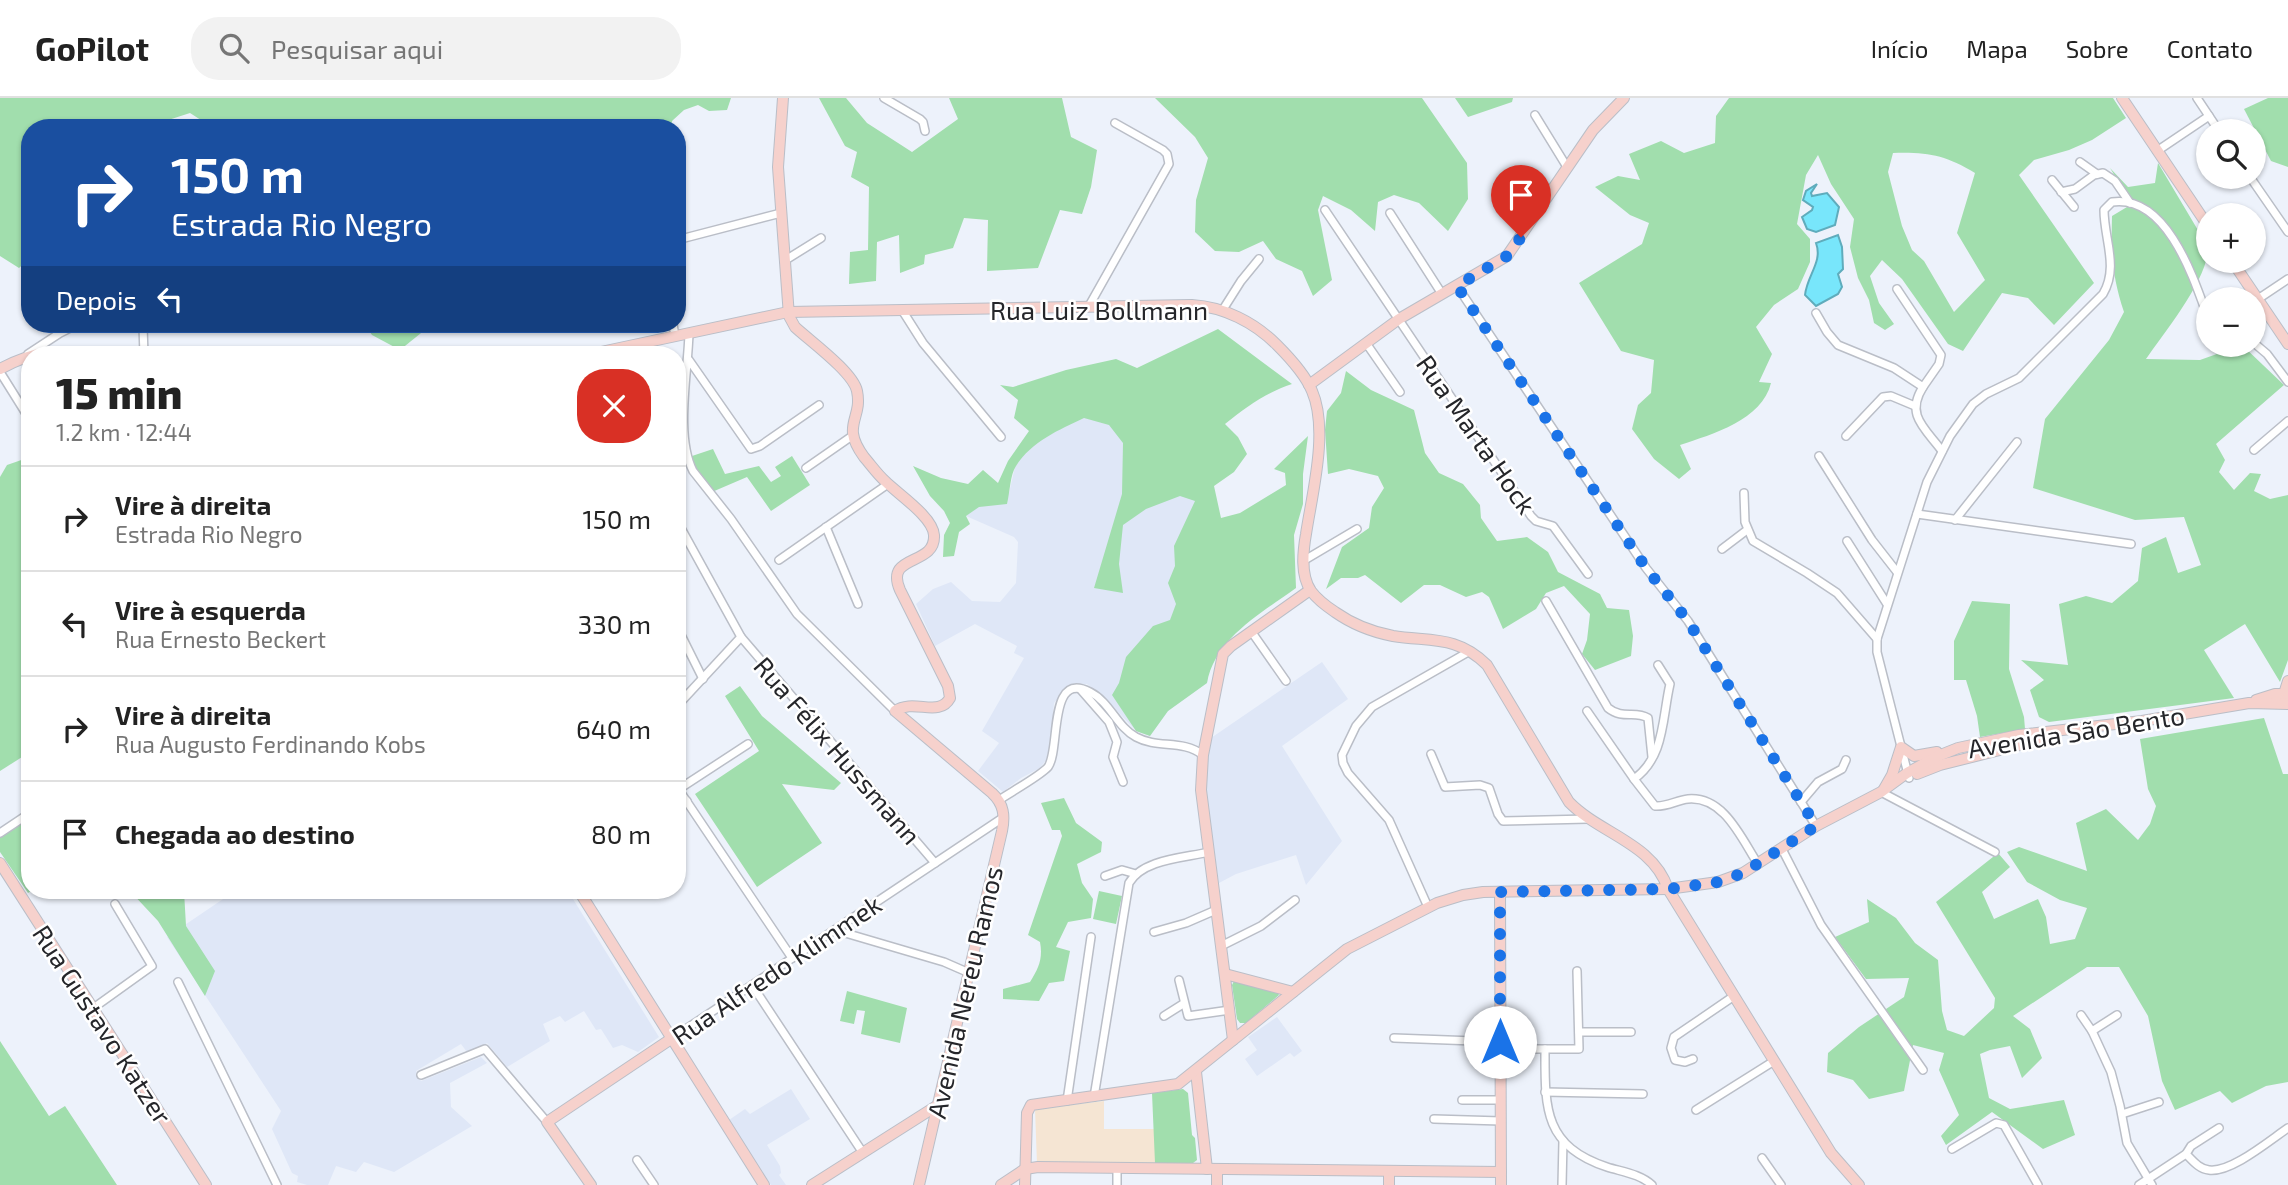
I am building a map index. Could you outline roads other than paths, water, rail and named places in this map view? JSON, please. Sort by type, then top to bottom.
[{"type":"street","points":[[783,98],[778,156],[788,312],[794,327],[844,372],[856,387],[858,402],[852,436],[863,456],[888,484],[926,519],[934,533],[934,542],[929,551],[901,567],[896,579],[950,694],[949,701],[933,708],[914,705],[895,711]]},
{"type":"street","points":[[884,98],[920,119],[925,131]]},
{"type":"street","points":[[1309,385],[1399,319],[1507,256],[1593,130],[1624,98]]},
{"type":"street","points":[[2122,98],[2196,208]]},
{"type":"street","points":[[2197,98],[2211,119]]},
{"type":"street","points":[[1535,115],[1567,167]]},
{"type":"street","points":[[2157,151],[2209,116]]},
{"type":"street","points":[[1089,306],[1170,159],[1163,150],[1115,123]]},
{"type":"street","points":[[2080,162],[2097,174]]},
{"type":"street","points":[[2061,192],[2075,189],[2097,174],[2107,174],[2131,204]]},
{"type":"street","points":[[2052,180],[2074,207]]},
{"type":"street","points":[[2258,189],[2288,232]]},
{"type":"street","points":[[1905,778],[1901,747],[1877,652],[1877,639],[1917,514],[1941,451],[1973,404],[2019,377],[2103,294],[2110,278],[2104,210],[2112,202],[2131,204],[2154,214],[2167,230],[2197,287]]},
{"type":"street","name":"Rua Marta Hock","points":[[1325,210],[1531,516],[1536,521],[1553,526],[1588,573]]},
{"type":"street","points":[[686,238],[781,213]]},
{"type":"street","points":[[1390,213],[1442,294]]},
{"type":"street","points":[[784,261],[821,239]]},
{"type":"street","points":[[1222,311],[1259,259]]},
{"type":"street","points":[[2266,294],[2288,279]]},
{"type":"street","points":[[1457,286],[1646,568],[1688,621],[1816,826]]},
{"type":"street","points":[[1897,289],[1941,355],[1939,364],[1916,398],[1915,406],[1919,420],[1941,451]]},
{"type":"street","name":"Rua Luiz Bollmann","points":[[629,346],[788,312],[1192,305],[1222,311],[1266,335],[1286,354],[1309,385],[1316,406],[1318,444],[1303,561],[1310,590]]},
{"type":"street","points":[[902,310],[923,343],[1001,437]]},
{"type":"street","points":[[2266,311],[2288,344]]},
{"type":"street","points":[[1816,313],[1838,345],[1894,368],[1923,387]]},
{"type":"street","points":[[40,346],[59,333]]},
{"type":"street","points":[[686,383],[689,333]]},
{"type":"street","points":[[1366,343],[1399,392]]},
{"type":"street","points":[[2266,353],[2288,382]]},
{"type":"street","points":[[21,358],[0,370],[21,405]]},
{"type":"street","points":[[688,359],[751,449],[761,446],[819,405]]},
{"type":"street","points":[[1846,436],[1883,397],[1891,396],[1915,406]]},
{"type":"street","points":[[2254,450],[2288,421]]},
{"type":"street","points":[[806,468],[852,436]]},
{"type":"street","points":[[1955,520],[2017,443]]},
{"type":"street","points":[[686,445],[688,463],[693,471],[731,519],[797,614],[895,711],[999,800],[1046,768],[1054,750],[1059,703],[1067,693],[1080,689],[1099,698],[1135,737],[1156,744],[1185,745],[1202,755]]},
{"type":"street","points":[[1819,456],[1872,540],[1898,572]]},
{"type":"street","points":[[779,560],[888,484]]},
{"type":"street","points":[[1744,493],[1747,530],[1758,545],[1837,593],[1877,639]]},
{"type":"street","points":[[1917,514],[2131,544]]},
{"type":"street","points":[[826,527],[858,604]]},
{"type":"street","points":[[1303,561],[1357,529]]},
{"type":"street","points":[[1722,549],[1747,530]]},
{"type":"street","name":"Rua Félix Hussmann","points":[[686,537],[741,636],[935,863]]},
{"type":"street","points":[[1847,541],[1887,604]]},
{"type":"street","points":[[1233,1040],[1200,782],[1202,755],[1223,654],[1310,590],[1332,610],[1370,630],[1394,636],[1444,640],[1470,651],[1482,660],[1498,681],[1563,794],[1589,819],[1651,859],[1831,1153],[1860,1185]]},
{"type":"street","points":[[1546,601],[1608,708],[1622,715],[1642,715],[1648,718],[1652,761]]},
{"type":"street","points":[[1251,631],[1286,681]]},
{"type":"street","points":[[686,697],[741,636]]},
{"type":"street","points":[[686,645],[703,679]]},
{"type":"street","points":[[1428,907],[1389,820],[1348,773],[1342,755],[1356,726],[1372,708],[1470,651]]},
{"type":"street","points":[[1634,779],[1648,768],[1652,761],[1664,723],[1670,684],[1658,665]]},
{"type":"street","points":[[2286,699],[2288,682]]},
{"type":"street","points":[[1080,689],[1101,711],[1113,730],[1117,742],[1113,757],[1123,782]]},
{"type":"street","name":"Avenida São Bento","points":[[1905,778],[1938,756],[1958,748],[2019,735],[2082,730],[2286,699]]},
{"type":"street","points":[[1587,711],[1655,806],[1662,807],[1686,799],[1701,799],[1714,804],[1758,864]]},
{"type":"street","points":[[1026,1185],[1029,1107],[1035,1103],[1067,1101],[1182,1082],[1348,949],[1428,907],[1463,895],[1668,889],[1726,880],[1758,864],[1816,826],[1905,778],[1940,765],[2082,730]]},
{"type":"street","points":[[686,783],[748,744]]},
{"type":"street","points":[[1901,747],[1914,756],[1958,748]]},
{"type":"street","points":[[1881,792],[1892,775],[1901,747]]},
{"type":"street","points":[[1431,754],[1445,787],[1480,785],[1489,788],[1503,821],[1589,819]]},
{"type":"street","points":[[1801,802],[1815,785],[1842,769],[1846,760]]},
{"type":"street","points":[[1881,792],[1995,852]]},
{"type":"street","name":"Avenida Nereu Ramos","points":[[919,1185],[1004,817],[999,800]]},
{"type":"street","points":[[687,801],[792,958]]},
{"type":"street","name":"Rua Alfredo Klimmek","points":[[547,1122],[1004,817]]},
{"type":"street","points":[[0,833],[21,819]]},
{"type":"street","points":[[1782,849],[1802,892],[1827,934],[1923,1070]]},
{"type":"street","points":[[1094,1097],[1129,883],[1136,874],[1154,864],[1209,852]]},
{"type":"street","name":"Rua Gustavo Katzer","points":[[0,863],[21,896]]},
{"type":"street","points":[[1105,876],[1122,870],[1136,874]]},
{"type":"street","points":[[1500,892],[1501,1185]]},
{"type":"street","name":"Rua Gustavo Katzer","points":[[23,899],[206,1185]]},
{"type":"street","points":[[584,899],[764,1185]]},
{"type":"street","points":[[1221,946],[1261,926],[1295,900]]},
{"type":"street","points":[[92,1009],[152,966],[116,904]]},
{"type":"street","points":[[1154,932],[1186,923],[1216,910]]},
{"type":"street","points":[[835,930],[944,962],[967,972]]},
{"type":"street","points":[[1067,1101],[1091,937]]},
{"type":"street","points":[[1394,1038],[1579,1049],[1577,971]]},
{"type":"street","points":[[1225,974],[1293,992]]},
{"type":"street","points":[[1179,980],[1186,1015],[1190,1017],[1230,1010]]},
{"type":"street","points":[[178,982],[277,1185]]},
{"type":"street","points":[[752,985],[863,1153]]},
{"type":"street","points":[[1693,1059],[1685,1062],[1675,1060],[1671,1048],[1674,1037],[1734,996]]},
{"type":"street","points":[[1164,1016],[1183,1004]]},
{"type":"street","points":[[2081,1015],[2092,1031],[2111,1072],[2127,1143],[2150,1182]]},
{"type":"street","points":[[2092,1031],[2117,1015]]},
{"type":"street","points":[[1579,1031],[1632,1032]]},
{"type":"street","points":[[421,1075],[485,1049],[547,1122],[591,1185]]},
{"type":"street","points":[[1545,1049],[1548,1116],[1563,1141],[1591,1160],[1636,1175],[1652,1185]]},
{"type":"street","points":[[1696,1110],[1774,1061]]},
{"type":"street","points":[[1196,1072],[1217,1185]]},
{"type":"street","points":[[1545,1092],[1643,1094]]},
{"type":"street","points":[[1462,1100],[1501,1100]]},
{"type":"street","points":[[2122,1114],[2159,1102]]},
{"type":"street","points":[[812,1185],[938,1105]]},
{"type":"street","points":[[1434,1119],[1501,1121]]},
{"type":"street","points":[[1952,1149],[1996,1123],[2001,1123],[2038,1185]]},
{"type":"street","points":[[2139,1185],[2150,1182],[2186,1154],[2191,1146],[2219,1128]]},
{"type":"street","points":[[2186,1154],[2204,1169],[2218,1170],[2288,1128]]},
{"type":"street","points":[[1562,1185],[1563,1141]]},
{"type":"street","points":[[1762,1158],[1781,1185]]},
{"type":"street","points":[[637,1160],[653,1185]]},
{"type":"street","points":[[1001,1185],[1026,1169],[1048,1167],[1501,1172]]},
{"type":"street","points":[[1117,1168],[1117,1185]]},
{"type":"street","points":[[1389,1171],[1389,1185]]},
{"type":"water","points":[[1817,184],[1812,196],[1827,193],[1839,207],[1835,225],[1816,232],[1807,229],[1802,217],[1813,207],[1803,200],[1806,191]]},
{"type":"water","points":[[1838,235],[1842,247],[1843,269],[1838,274],[1842,287],[1838,294],[1816,306],[1805,295],[1818,256],[1816,243]]}]
